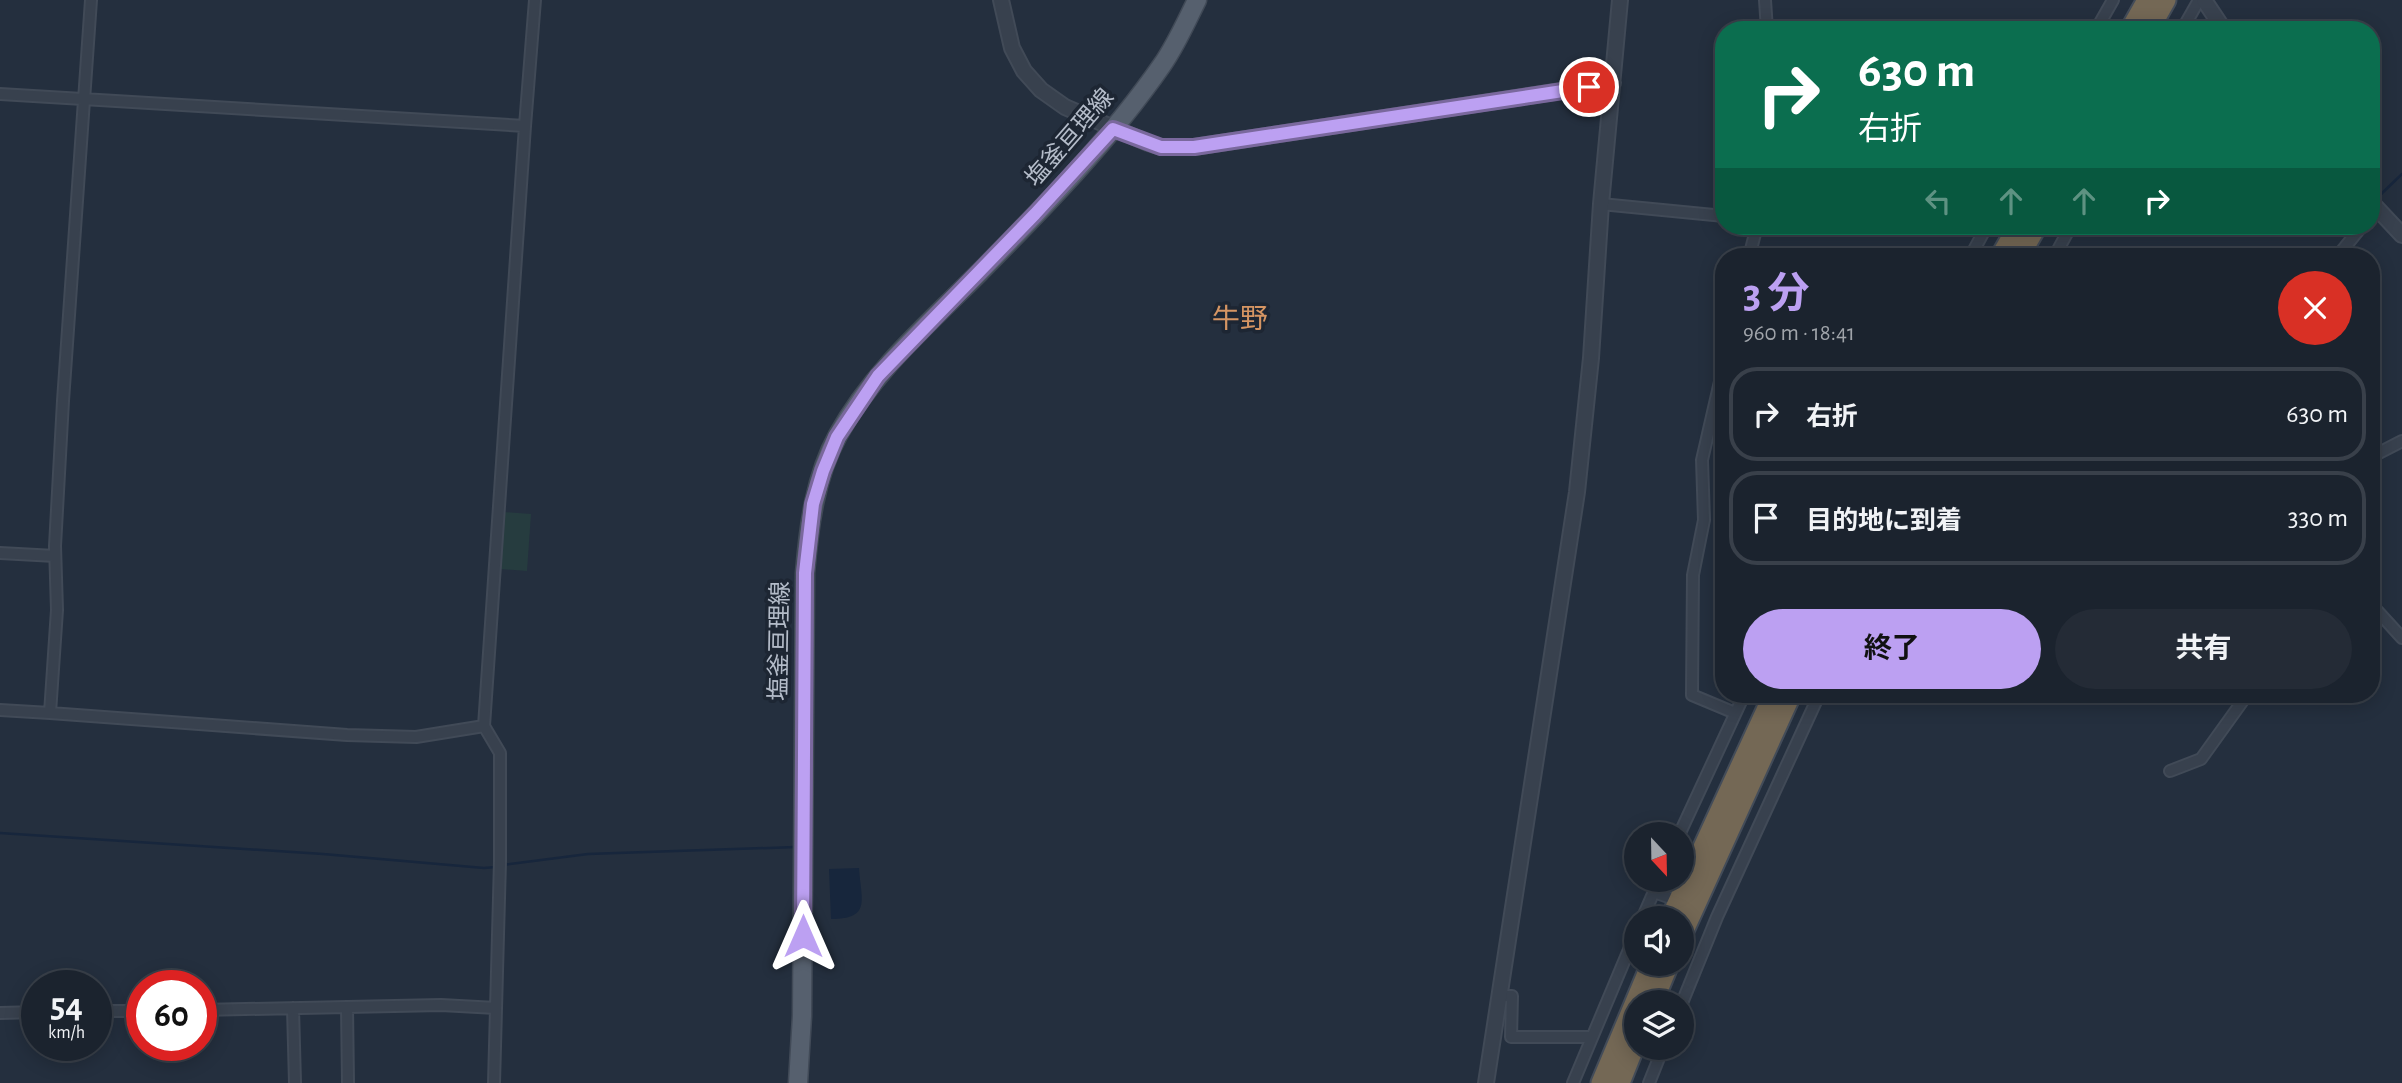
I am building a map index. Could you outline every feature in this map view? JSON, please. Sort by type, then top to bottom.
[{"type":"highway","points":[[2135,21],[2147,0]]},
{"type":"highway","points":[[2154,21],[2166,0]]},
{"type":"highway","points":[[1990,248],[2007,235]]},
{"type":"highway","points":[[1676,906],[1769,703]]},
{"type":"highway","points":[[1694,909],[1787,703]]},
{"type":"highway","points":[[1601,1083],[1645,976]]},
{"type":"highway","points":[[1620,1083],[1629,1060]]},
{"type":"main road","name":"塩釜亘理線","points":[[798,1083],[802,1016],[805,573],[813,504],[823,471],[837,437],[878,376],[1113,129],[1163,63],[1197,0]]},
{"type":"street","points":[[50,713],[57,610],[55,556],[91,0]]},
{"type":"street","points":[[495,1083],[500,752],[484,726],[535,0]]},
{"type":"street","points":[[1001,0],[1012,48],[1024,71],[1041,90],[1065,107],[1161,147],[1194,147],[1613,83]]},
{"type":"street","points":[[1486,1083],[1577,492],[1591,358],[1601,204],[1620,0]]},
{"type":"street","points":[[1765,0],[1766,21]]},
{"type":"street","points":[[2101,21],[2113,0]]},
{"type":"street","points":[[2187,21],[2199,0]]},
{"type":"street","points":[[2204,0],[2218,21]]},
{"type":"street","points":[[0,94],[84,97],[525,126]]},
{"type":"street","points":[[1601,204],[1715,215]]},
{"type":"street","points":[[2380,214],[2402,235]]},
{"type":"street","points":[[1715,403],[1702,460],[1704,520],[1693,575],[1692,695],[1735,713]]},
{"type":"street","points":[[2380,452],[2402,441]]},
{"type":"street","points":[[0,552],[55,556]]},
{"type":"street","points":[[2380,612],[2400,629]]},
{"type":"street","points":[[1685,822],[1740,703]]},
{"type":"street","points":[[1687,990],[1717,917],[1815,703]]},
{"type":"street","points":[[2170,771],[2202,759],[2241,703]]},
{"type":"street","points":[[0,710],[347,735],[416,737],[484,726]]},
{"type":"street","points":[[1648,906],[1654,892],[1668,897]]},
{"type":"street","points":[[1704,912],[1717,917]]},
{"type":"street","points":[[1573,1083],[1624,961]]},
{"type":"street","points":[[1500,996],[1512,996],[1511,1037],[1591,1037]]},
{"type":"street","points":[[217,1010],[441,1005],[496,1008]]},
{"type":"street","points":[[347,1006],[348,1083]]},
{"type":"street","points":[[293,1008],[295,1083]]},
{"type":"street","points":[[0,1013],[21,1013]]},
{"type":"street","points":[[1649,1083],[1658,1060]]},
{"type":"green space","points":[[504,512],[531,514],[527,571],[500,569]]},
{"type":"water","points":[[859,868],[861,906],[853,916],[831,919],[829,869]]},
{"type":"waterway","points":[[2380,195],[2402,174]]},
{"type":"waterway","points":[[0,833],[496,867]]},
{"type":"waterway","points":[[503,865],[588,854],[796,847]]},
{"type":"district","name":"牛野","points":[[1240,320]]},
{"type":"route","points":[[803,936],[804,607],[808,533],[813,504],[837,437],[878,376],[1072,176],[1113,129],[1161,147],[1194,147],[1589,87]]}]
